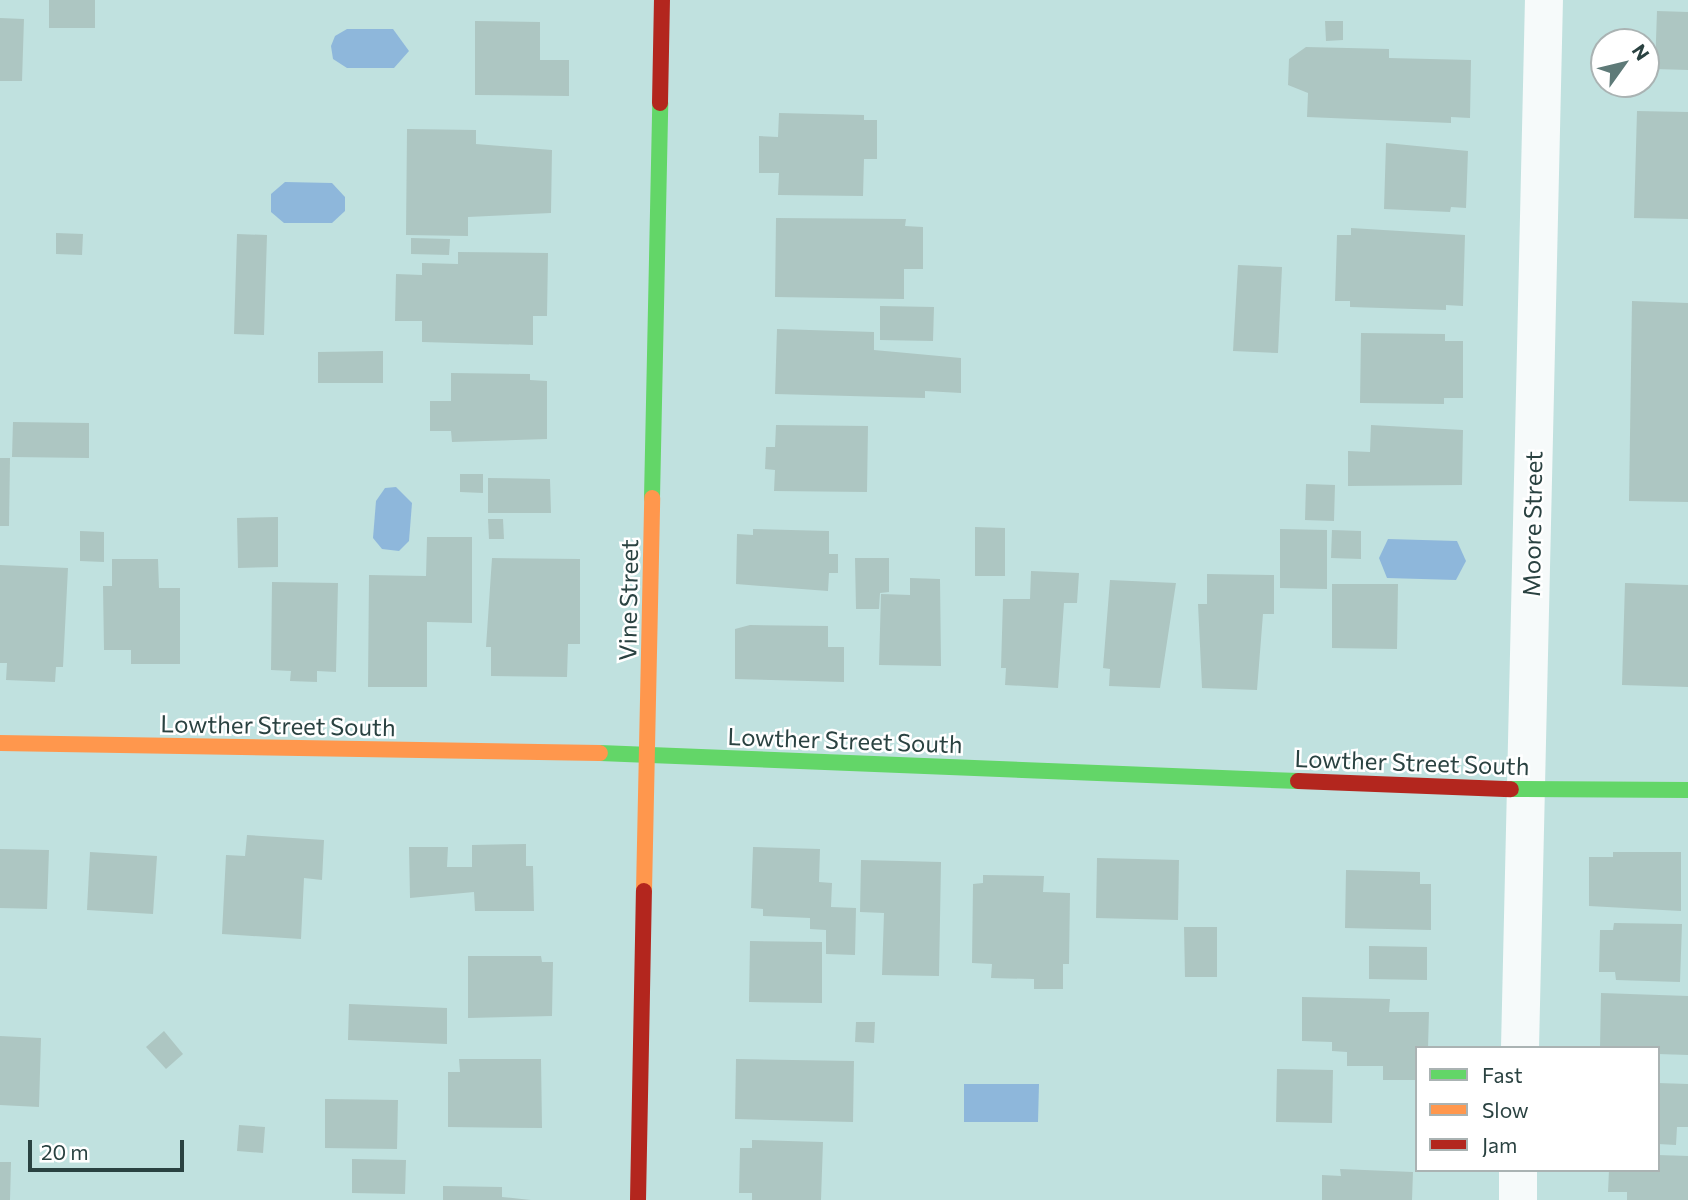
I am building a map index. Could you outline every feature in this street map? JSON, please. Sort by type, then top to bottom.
[{"type":"street","name":"Vine Street","points":[[638,1200],[662,0]]},
{"type":"street","name":"Moore Street","points":[[1520,1046],[1544,0]]},
{"type":"street","name":"Lowther Street South","points":[[0,743],[648,754],[1524,790],[1688,790]]},
{"type":"street","points":[[1518,1172],[1518,1200]]},
{"type":"water","points":[[347,29],[393,29],[409,51],[394,68],[347,68],[333,59],[331,46],[335,36]]},
{"type":"water","points":[[285,182],[332,183],[345,197],[345,211],[332,223],[284,223],[271,212],[271,194]]},
{"type":"water","points":[[396,487],[412,503],[409,541],[399,551],[382,549],[373,538],[376,501],[385,488]]},
{"type":"water","points":[[1388,539],[1457,541],[1466,561],[1456,580],[1387,578],[1379,558]]},
{"type":"water","points":[[964,1084],[1039,1084],[1038,1122],[964,1122]]},
{"type":"building","points":[[49,0],[95,0],[95,28],[49,28]]},
{"type":"building","points":[[1657,11],[1688,12],[1688,70],[1660,69],[1660,28],[1656,28]]},
{"type":"building","points":[[0,18],[24,19],[22,81],[0,81]]},
{"type":"building","points":[[475,21],[540,22],[540,60],[569,60],[569,96],[475,95]]},
{"type":"building","points":[[1325,21],[1343,21],[1343,40],[1326,41]]},
{"type":"building","points":[[1306,47],[1389,49],[1389,58],[1471,60],[1470,118],[1451,117],[1451,123],[1307,117],[1308,93],[1288,85],[1289,59]]},
{"type":"building","points":[[1637,111],[1688,112],[1688,219],[1634,218]]},
{"type":"building","points":[[779,113],[864,115],[864,120],[877,120],[877,159],[864,159],[863,196],[778,195],[779,173],[759,173],[759,136],[778,137]]},
{"type":"building","points":[[407,129],[476,130],[476,144],[552,150],[551,213],[468,217],[468,236],[406,235]]},
{"type":"building","points":[[1386,143],[1468,151],[1466,208],[1451,207],[1450,212],[1384,209]]},
{"type":"building","points":[[776,218],[906,219],[905,226],[923,227],[923,269],[904,269],[904,299],[775,297]]},
{"type":"building","points":[[1351,228],[1465,235],[1463,306],[1446,305],[1446,310],[1350,307],[1350,301],[1335,301],[1337,235],[1351,235]]},
{"type":"building","points":[[56,233],[83,234],[82,255],[56,254]]},
{"type":"building","points":[[237,234],[267,235],[264,335],[234,334]]},
{"type":"building","points":[[411,238],[450,239],[449,255],[411,254]]},
{"type":"building","points":[[458,252],[548,253],[547,316],[533,316],[533,345],[422,342],[422,321],[395,321],[396,274],[422,275],[422,263],[458,264]]},
{"type":"building","points":[[1238,265],[1282,267],[1278,353],[1233,351]]},
{"type":"building","points":[[1632,301],[1688,303],[1688,502],[1629,501]]},
{"type":"building","points":[[880,306],[934,307],[933,341],[880,340]]},
{"type":"building","points":[[777,329],[874,332],[874,350],[961,358],[961,393],[925,391],[925,398],[775,394]]},
{"type":"building","points":[[1361,333],[1445,334],[1445,341],[1463,341],[1463,398],[1444,398],[1444,404],[1360,403]]},
{"type":"building","points":[[383,351],[383,383],[318,383],[318,352]]},
{"type":"building","points":[[451,373],[530,374],[530,380],[547,381],[547,439],[452,442],[451,431],[430,431],[430,401],[451,401]]},
{"type":"building","points":[[13,422],[89,423],[89,458],[12,457]]},
{"type":"building","points":[[776,425],[868,426],[867,492],[774,491],[775,470],[765,469],[766,447],[775,447]]},
{"type":"building","points":[[1371,425],[1463,430],[1462,485],[1348,486],[1348,451],[1370,452]]},
{"type":"building","points":[[0,458],[10,458],[9,526],[0,526]]},
{"type":"building","points":[[460,474],[483,474],[483,493],[460,492]]},
{"type":"building","points":[[488,478],[550,479],[551,513],[488,513]]},
{"type":"building","points":[[1306,484],[1335,485],[1334,521],[1305,520]]},
{"type":"building","points":[[278,517],[278,567],[238,568],[237,518]]},
{"type":"building","points":[[488,519],[503,519],[504,539],[489,539]]},
{"type":"building","points":[[975,527],[1005,528],[1005,576],[975,576]]},
{"type":"building","points":[[753,529],[829,531],[829,554],[838,554],[838,573],[829,573],[828,591],[736,584],[737,534],[753,535]]},
{"type":"building","points":[[1280,529],[1327,530],[1327,589],[1280,588]]},
{"type":"building","points":[[1332,530],[1361,531],[1361,559],[1331,558]]},
{"type":"building","points":[[80,531],[104,532],[104,562],[80,561]]},
{"type":"building","points":[[427,537],[472,537],[472,623],[427,622],[427,687],[368,687],[369,575],[426,576]]},
{"type":"building","points":[[492,558],[580,559],[580,644],[568,644],[567,677],[491,676],[491,647],[486,647]]},
{"type":"building","points":[[855,558],[889,558],[889,592],[880,593],[879,609],[856,609]]},
{"type":"building","points":[[112,559],[158,559],[159,588],[180,588],[180,664],[131,664],[131,650],[104,650],[103,586],[112,586]]},
{"type":"building","points":[[0,565],[68,568],[63,667],[56,667],[55,682],[6,680],[7,663],[0,663]]},
{"type":"building","points":[[1031,571],[1079,573],[1077,603],[1064,603],[1058,688],[1005,685],[1006,668],[1001,668],[1003,599],[1030,599]]},
{"type":"building","points":[[1207,574],[1274,575],[1274,614],[1263,614],[1257,690],[1202,688],[1198,604],[1207,604]]},
{"type":"building","points":[[910,578],[940,579],[941,666],[879,665],[881,594],[910,595]]},
{"type":"building","points":[[1110,580],[1176,583],[1160,688],[1109,686],[1110,669],[1103,668]]},
{"type":"building","points":[[272,582],[338,583],[336,672],[317,671],[317,682],[290,681],[291,671],[271,670]]},
{"type":"building","points":[[1625,583],[1688,585],[1688,687],[1622,685]]},
{"type":"building","points":[[1332,584],[1398,584],[1397,649],[1332,648]]},
{"type":"building","points":[[750,625],[828,626],[828,647],[844,647],[844,682],[735,679],[735,629]]},
{"type":"building","points":[[247,835],[324,840],[322,880],[304,878],[301,939],[222,934],[226,855],[245,856]]},
{"type":"building","points":[[526,844],[526,866],[533,866],[534,911],[475,911],[474,892],[410,898],[409,847],[448,847],[447,867],[472,867],[472,845]]},
{"type":"building","points":[[753,847],[820,849],[819,882],[832,883],[831,907],[856,908],[855,955],[826,954],[826,930],[810,929],[810,918],[763,916],[763,909],[751,908]]},
{"type":"building","points":[[0,849],[49,850],[47,909],[0,908]]},
{"type":"building","points":[[90,852],[157,856],[153,914],[87,910]]},
{"type":"building","points":[[1613,852],[1681,852],[1681,911],[1589,906],[1589,857],[1613,857]]},
{"type":"building","points":[[1097,858],[1179,860],[1178,920],[1096,918]]},
{"type":"building","points":[[861,860],[941,862],[939,976],[882,975],[884,913],[860,912]]},
{"type":"building","points":[[1346,870],[1420,872],[1420,884],[1431,884],[1431,930],[1345,928]]},
{"type":"building","points":[[983,875],[1044,876],[1043,892],[1070,893],[1069,964],[1063,964],[1063,989],[1034,989],[1034,979],[991,978],[992,964],[972,963],[973,884],[983,883]]},
{"type":"building","points":[[1614,923],[1682,924],[1680,982],[1616,980],[1615,972],[1599,972],[1600,930],[1613,930]]},
{"type":"building","points":[[1184,927],[1217,927],[1217,977],[1185,977]]},
{"type":"building","points":[[750,941],[822,942],[822,1003],[749,1002]]},
{"type":"building","points":[[1369,946],[1427,947],[1427,980],[1369,979]]},
{"type":"building","points":[[468,956],[541,956],[542,962],[553,962],[552,1016],[468,1018]]},
{"type":"building","points":[[1601,993],[1688,996],[1688,1055],[1660,1054],[1660,1046],[1600,1046]]},
{"type":"building","points":[[1302,997],[1390,999],[1389,1012],[1429,1012],[1428,1046],[1415,1046],[1415,1080],[1383,1080],[1383,1066],[1347,1066],[1347,1052],[1332,1051],[1332,1042],[1302,1041]]},
{"type":"building","points":[[349,1004],[447,1008],[447,1044],[348,1040]]},
{"type":"building","points":[[856,1022],[875,1022],[874,1043],[855,1042]]},
{"type":"building","points":[[164,1031],[183,1054],[166,1069],[146,1047]]},
{"type":"building","points":[[0,1036],[41,1038],[39,1107],[0,1105]]},
{"type":"building","points":[[459,1059],[541,1059],[542,1128],[448,1127],[448,1072],[460,1072]]},
{"type":"building","points":[[736,1059],[854,1061],[853,1122],[735,1119]]},
{"type":"building","points":[[1277,1069],[1333,1070],[1332,1123],[1276,1122]]},
{"type":"building","points":[[1660,1083],[1688,1084],[1688,1127],[1677,1127],[1676,1145],[1660,1144]]},
{"type":"building","points":[[325,1099],[398,1100],[397,1149],[325,1148]]},
{"type":"building","points":[[239,1125],[265,1127],[263,1153],[237,1151]]},
{"type":"building","points":[[752,1140],[823,1142],[821,1200],[752,1200],[752,1193],[739,1193],[740,1148],[752,1148]]},
{"type":"building","points":[[1660,1155],[1688,1156],[1688,1200],[1627,1200],[1627,1192],[1608,1192],[1609,1172],[1660,1172]]},
{"type":"building","points":[[352,1159],[406,1160],[405,1194],[352,1193]]},
{"type":"building","points":[[0,1162],[11,1162],[10,1200],[0,1200]]},
{"type":"building","points":[[1340,1169],[1413,1172],[1412,1200],[1322,1200],[1322,1175],[1341,1176]]},
{"type":"building","points":[[443,1186],[502,1187],[502,1197],[531,1200],[443,1200]]},
{"type":"traffic: fast","points":[[652,498],[660,103]]},
{"type":"traffic: fast","points":[[600,753],[1298,781]]},
{"type":"traffic: fast","points":[[1511,789],[1688,790]]},
{"type":"traffic: slow","points":[[644,891],[652,498]]},
{"type":"traffic: slow","points":[[0,743],[600,753]]},
{"type":"traffic: jam","points":[[660,103],[662,0]]},
{"type":"traffic: jam","points":[[1298,781],[1511,789]]},
{"type":"traffic: jam","points":[[638,1200],[644,891]]}]
